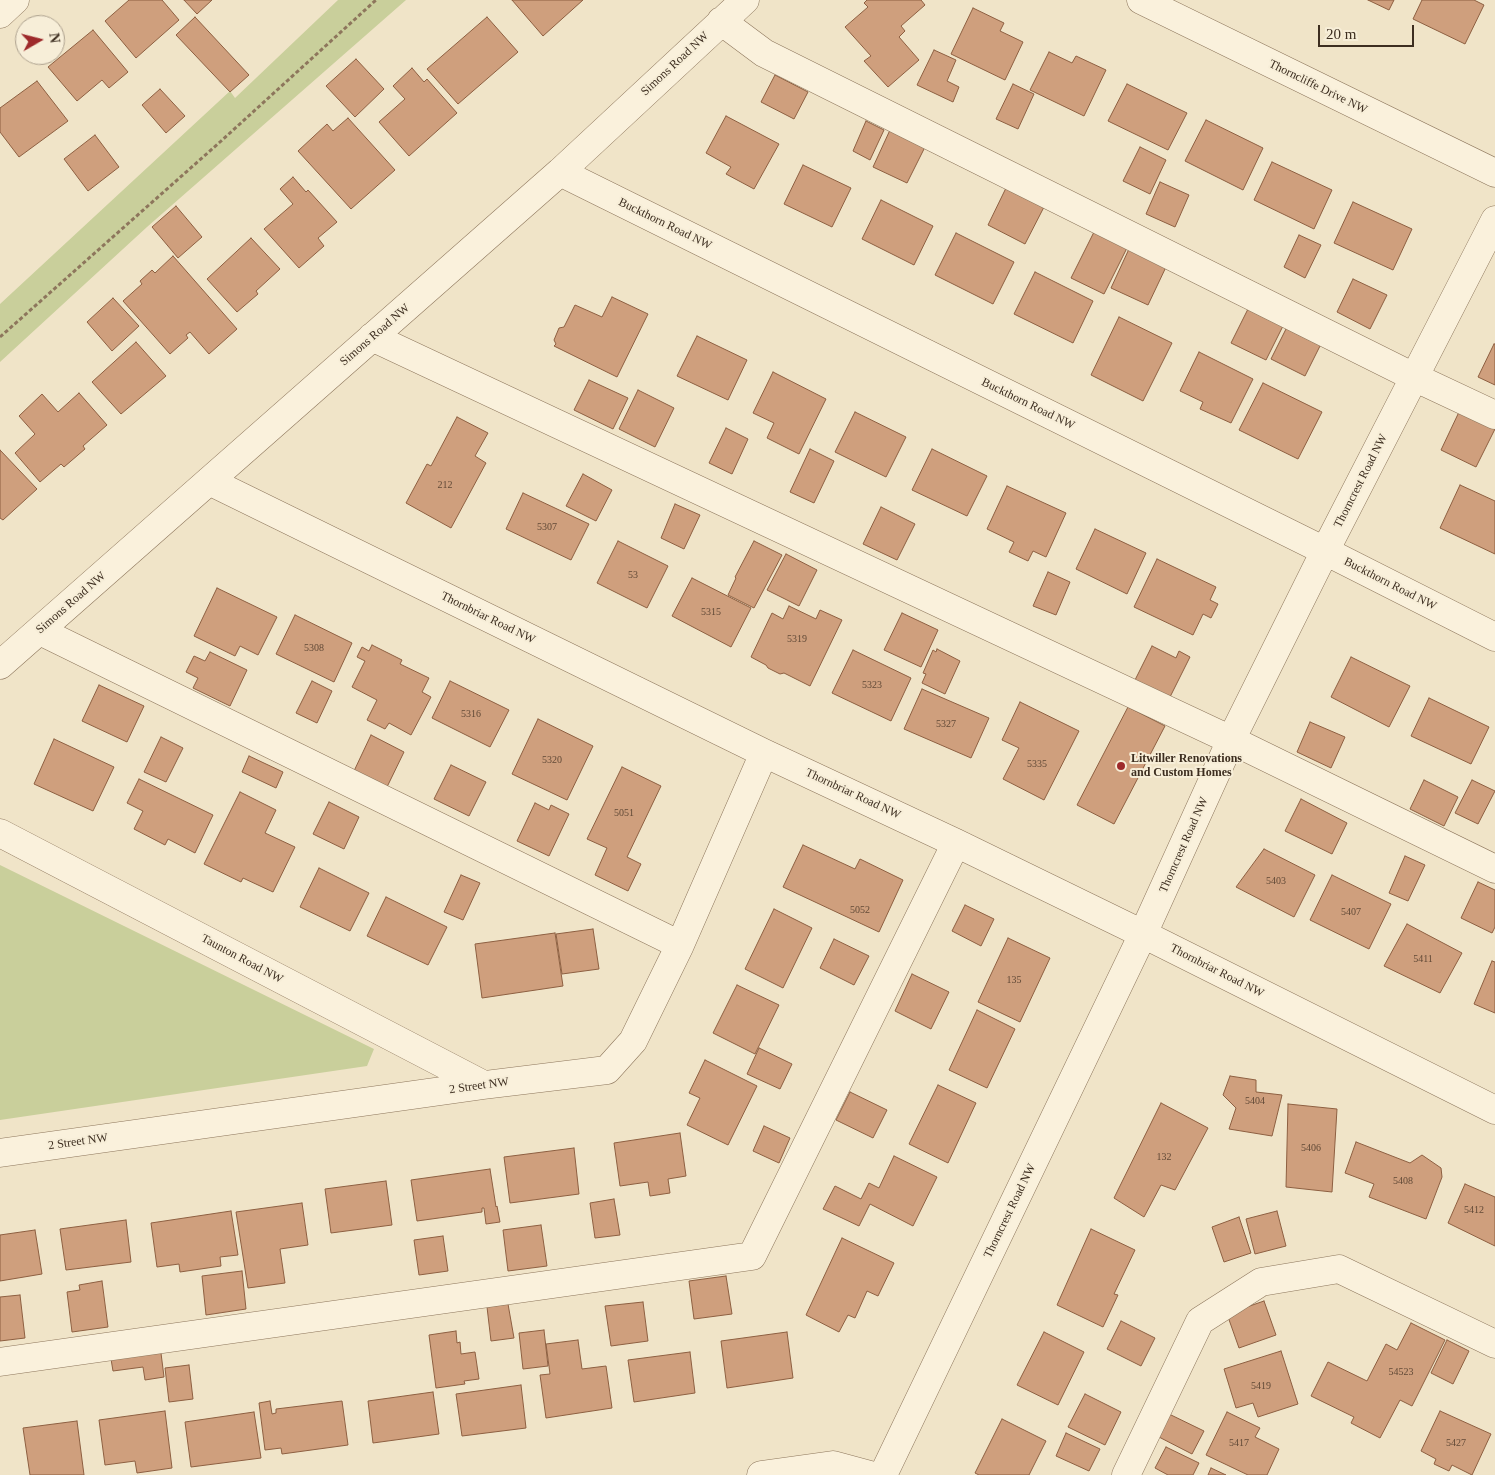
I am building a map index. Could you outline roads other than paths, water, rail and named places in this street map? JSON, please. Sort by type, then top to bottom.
[{"type":"street","points":[[0,14],[16,0]]},
{"type":"street","name":"Simons Road NW","points":[[0,665],[560,172],[745,0]]},
{"type":"street","name":"Thorncliffe Drive NW","points":[[1141,0],[1495,173]]},
{"type":"street","points":[[721,21],[764,53],[1414,377],[1495,415]]},
{"type":"street","name":"Buckthorn Road NW","points":[[560,172],[1495,637]]},
{"type":"street","name":"Thorncrest Road NW","points":[[883,1475],[1143,934],[1231,740],[1325,551],[1495,220]]},
{"type":"street","points":[[372,337],[1231,740],[1495,868]]},
{"type":"street","name":"Thornbriar Road NW","points":[[210,481],[764,753],[956,843],[1143,934],[1495,1110]]},
{"type":"street","points":[[40,631],[680,945]]},
{"type":"street","name":"2 Street NW","points":[[0,1153],[484,1085],[606,1070],[633,1041],[680,945],[764,753]]},
{"type":"street","name":"Taunton Road NW","points":[[0,833],[484,1085]]},
{"type":"street","points":[[0,1362],[752,1256],[956,843]]},
{"type":"street","points":[[1126,1475],[1200,1320],[1261,1282],[1339,1269],[1495,1344]]},
{"type":"street","points":[[761,1475],[833,1465],[870,1475]]},
{"type":"place","name":"Litwiller Renovations and Custom Homes","points":[[1121,766]]}]
